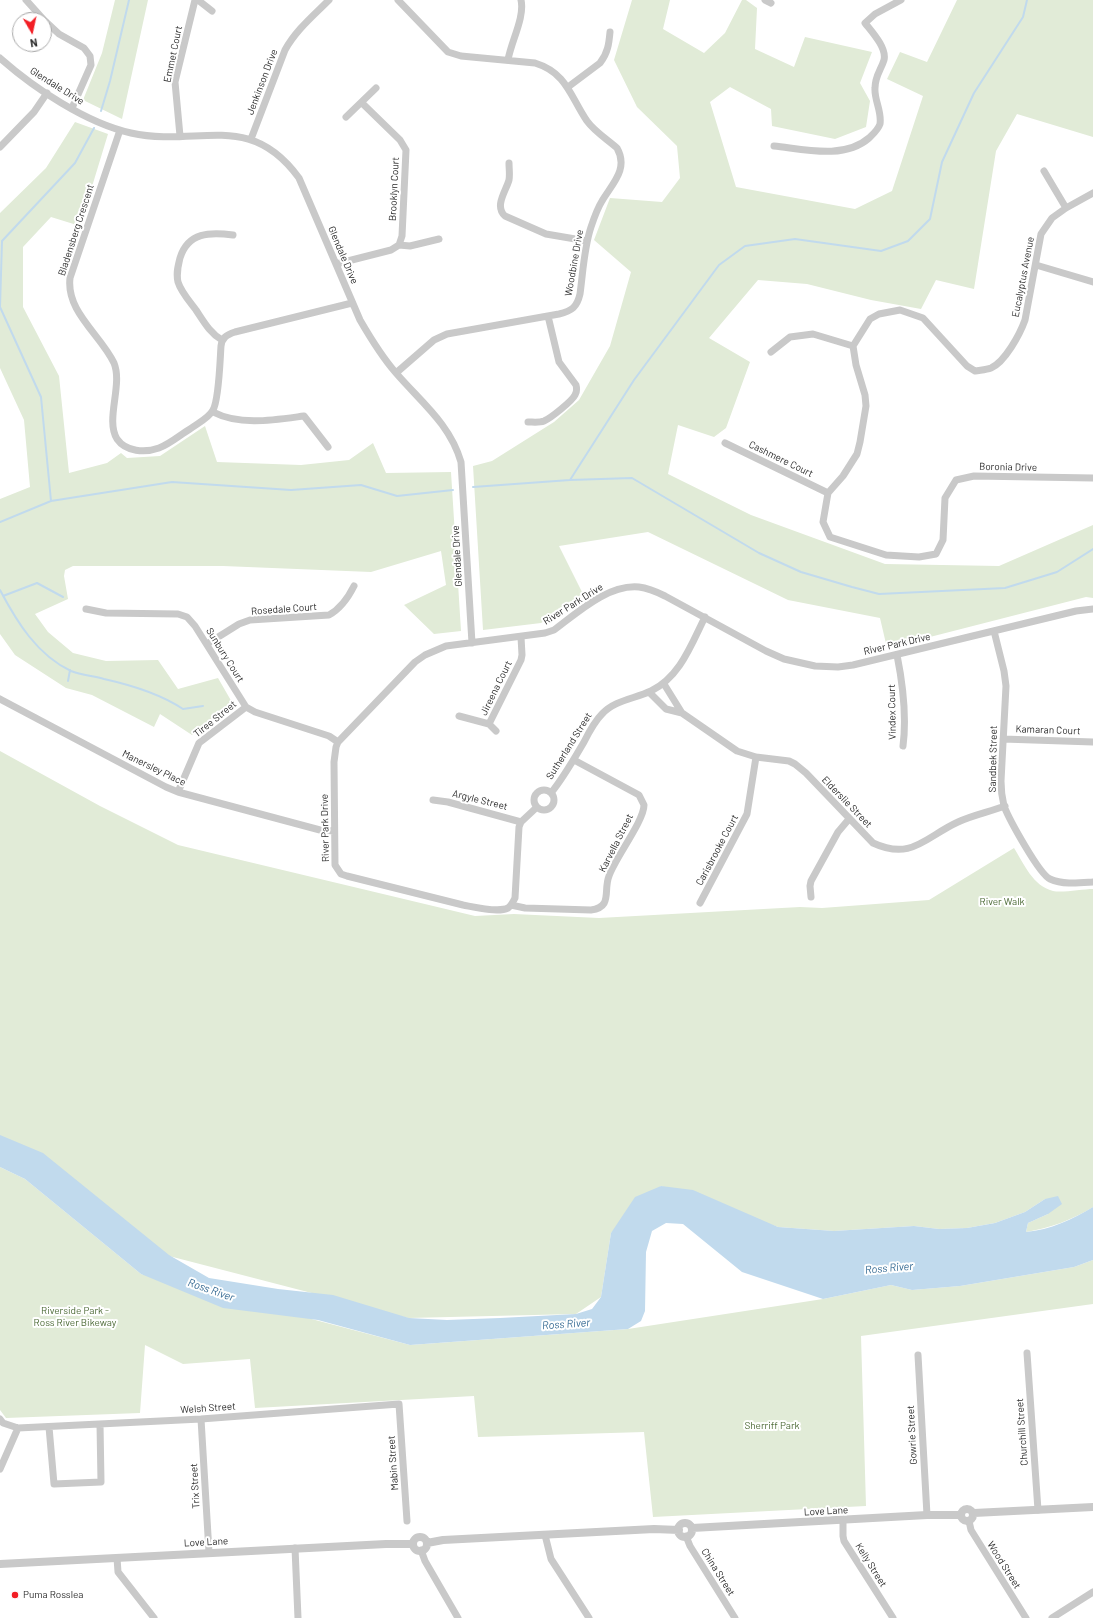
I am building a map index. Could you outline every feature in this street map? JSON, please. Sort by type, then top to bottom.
[{"type":"street","points":[[26,0],[37,12]]},
{"type":"street","points":[[196,0],[212,11]]},
{"type":"street","name":"Emmet Court","points":[[180,136],[175,82],[196,0]]},
{"type":"street","name":"Jenkinson Drive","points":[[251,139],[280,59],[290,40],[302,25],[329,0]]},
{"type":"street","name":"Woodbine Drive","points":[[396,373],[434,340],[447,334],[568,312],[575,308],[578,302],[587,241],[597,210],[620,174],[621,158],[617,148],[587,121],[568,87],[561,78],[545,66],[535,63],[461,56],[448,52],[398,0]]},
{"type":"street","points":[[508,60],[510,48],[522,14],[521,0]]},
{"type":"street","points":[[774,146],[820,151],[835,151],[851,148],[865,142],[875,133],[879,126],[880,118],[874,90],[876,75],[884,59],[884,50],[865,23],[876,14],[900,0]]},
{"type":"street","points":[[52,28],[58,34],[84,48],[90,56],[91,65],[72,108]]},
{"type":"street","points":[[568,87],[600,63],[607,50],[610,32]]},
{"type":"street","name":"Glendale Drive","points":[[0,58],[47,94],[72,108],[120,130],[143,135],[180,136],[223,134],[251,139],[278,154],[298,178],[360,320],[372,340],[396,373],[448,431],[458,450],[461,462],[472,643]]},
{"type":"street","points":[[346,117],[376,88]]},
{"type":"street","points":[[0,147],[34,112],[47,94]]},
{"type":"street","name":"Brooklyn Court","points":[[362,103],[400,140],[406,150],[402,236],[399,245]]},
{"type":"street","name":"Bladensberg Crescent","points":[[120,130],[70,278],[69,285],[75,306],[114,364],[116,381],[114,420],[115,433],[121,443],[131,450],[158,448],[213,412]]},
{"type":"street","points":[[509,163],[508,181],[500,208],[501,213],[546,234],[587,241]]},
{"type":"street","points":[[1044,171],[1066,208]]},
{"type":"street","name":"Eucalyptus Avenue","points":[[853,346],[870,319],[884,312],[900,310],[923,318],[967,366],[975,371],[991,368],[1003,358],[1021,332],[1025,320],[1041,234],[1052,218],[1066,208],[1093,193]]},
{"type":"street","points":[[222,340],[212,333],[180,288],[177,278],[177,270],[182,250],[191,240],[201,235],[220,233],[233,235]]},
{"type":"street","points":[[336,264],[391,250],[399,245],[410,246],[438,239]]},
{"type":"street","points":[[1036,265],[1093,282]]},
{"type":"street","points":[[328,447],[304,416],[266,420],[244,420],[228,418],[213,412],[216,402],[222,340],[226,336],[235,332],[352,303]]},
{"type":"street","points":[[528,422],[543,421],[550,418],[572,399],[577,390],[576,385],[559,362],[548,316]]},
{"type":"street","points":[[771,352],[790,337],[813,334],[853,346],[856,365],[865,395],[866,406],[860,442],[857,454],[843,476],[828,493]]},
{"type":"street","name":"Cashmere Court","points":[[725,442],[828,493]]},
{"type":"street","name":"Boronia Drive","points":[[828,493],[823,522],[830,537],[886,556],[919,557],[936,554],[943,540],[945,498],[956,480],[974,476],[1093,478]]},
{"type":"street","name":"Rosedale Court","points":[[207,644],[240,624],[250,620],[328,615],[337,610],[354,586]]},
{"type":"street","name":"River Park Drive","points":[[511,905],[504,909],[497,910],[477,908],[342,874],[335,865],[334,762],[338,742],[415,662],[424,655],[446,646],[521,637],[554,630],[601,596],[614,590],[626,587],[639,587],[652,590],[706,617],[766,651],[784,659],[815,666],[838,667],[853,665],[1093,609]]},
{"type":"street","name":"Sunbury Court","points":[[86,609],[106,613],[184,615],[195,626],[246,707]]},
{"type":"street","name":"Sutherland Street","points":[[551,793],[574,760],[601,714],[614,704],[649,692],[664,684],[680,667],[706,617]]},
{"type":"street","name":"Sandbek Street","points":[[994,631],[1005,679],[1001,781],[1001,793],[1005,806],[1038,867],[1049,878],[1065,883],[1093,882]]},
{"type":"street","name":"Jireena Court","points":[[489,724],[521,660],[521,637]]},
{"type":"street","name":"Vindex Court","points":[[897,655],[903,689],[903,746]]},
{"type":"street","name":"Elderslie Street","points":[[664,684],[682,713]]},
{"type":"street","name":"Elderslie Street","points":[[649,692],[666,709],[682,713],[737,751],[756,757],[789,761],[795,764],[806,772],[873,843],[885,849],[904,850],[920,844],[956,823],[1005,806]]},
{"type":"street","name":"Manersley Place","points":[[0,699],[178,792],[320,830],[334,831]]},
{"type":"street","points":[[246,707],[255,712],[329,736],[338,742]]},
{"type":"street","name":"Tiree Street","points":[[178,792],[199,743],[246,707]]},
{"type":"street","name":"Jireena Court","points":[[459,716],[489,724],[496,731]]},
{"type":"street","name":"Kamaran Court","points":[[1003,739],[1093,742]]},
{"type":"street","name":"Carisbrooke Court","points":[[700,903],[747,814],[756,757]]},
{"type":"street","name":"Karvella Street","points":[[511,905],[525,908],[592,910],[602,907],[605,903],[609,876],[640,817],[644,805],[639,795],[574,760]]},
{"type":"street","points":[[546,790],[551,793],[554,798],[552,806],[545,810],[537,807],[534,800],[538,792],[546,790]]},
{"type":"street","name":"Argyle Street","points":[[433,800],[448,802],[522,822]]},
{"type":"street","points":[[511,905],[516,893],[518,831],[522,822],[537,807]]},
{"type":"street","points":[[811,897],[810,886],[812,881],[838,832],[849,819]]},
{"type":"street","name":"Churchill Street","points":[[1027,1353],[1038,1510]]},
{"type":"street","name":"Gowrie Street","points":[[918,1355],[926,1515]]},
{"type":"street","name":"Welsh Street","points":[[18,1428],[201,1419],[399,1404]]},
{"type":"street","name":"Mabin Street","points":[[399,1404],[407,1521]]},
{"type":"street","points":[[0,1419],[4,1423],[18,1428],[0,1469]]},
{"type":"street","name":"Trix Street","points":[[201,1419],[209,1552]]},
{"type":"street","points":[[49,1427],[54,1484],[101,1482],[100,1424]]},
{"type":"street","points":[[974,1513],[969,1521],[964,1520],[961,1515],[962,1511],[965,1509],[969,1509],[974,1513],[1093,1507]]},
{"type":"street","name":"Love Lane","points":[[692,1528],[926,1515],[961,1515]]},
{"type":"street","name":"Kelly Street","points":[[843,1520],[842,1536],[844,1541],[893,1618]]},
{"type":"street","name":"Wood Street","points":[[969,1521],[971,1530],[1026,1618]]},
{"type":"street","points":[[681,1524],[690,1524],[692,1533],[682,1536],[679,1530],[681,1524]]},
{"type":"street","points":[[427,1543],[443,1540],[654,1529],[679,1530]]},
{"type":"street","points":[[545,1535],[546,1544],[551,1559],[588,1618]]},
{"type":"street","name":"China Street","points":[[686,1536],[690,1546],[735,1618]]},
{"type":"street","points":[[421,1550],[416,1549],[413,1544],[415,1538],[424,1538],[427,1543]]},
{"type":"street","points":[[421,1550],[426,1547],[427,1543]]},
{"type":"street","name":"Love Lane","points":[[0,1564],[209,1552],[413,1544]]},
{"type":"street","points":[[295,1548],[298,1618]]},
{"type":"street","points":[[421,1550],[425,1560],[458,1618]]},
{"type":"street","points":[[117,1558],[118,1572],[154,1618]]},
{"type":"street","points":[[1052,1618],[1093,1592]]},
{"type":"green space","points":[[115,0],[148,0],[122,119],[83,100],[102,53]]},
{"type":"green space","points":[[632,0],[670,0],[663,29],[704,53],[725,33],[742,0],[746,0],[757,8],[755,49],[794,67],[805,37],[872,52],[860,83],[870,101],[866,127],[835,139],[772,126],[771,109],[730,87],[710,102],[736,187],[855,209],[892,191],[923,96],[887,79],[900,52],[927,62],[957,0],[1093,0],[1093,137],[1017,114],[996,151],[974,289],[936,280],[921,309],[871,300],[807,284],[758,280],[709,338],[750,362],[726,428],[714,437],[678,425],[668,474],[751,515],[885,564],[999,566],[1093,525],[1093,598],[1086,597],[887,648],[880,618],[788,600],[648,532],[559,546],[584,596],[541,623],[483,630],[473,466],[492,461],[554,422],[579,400],[610,346],[631,272],[594,240],[610,198],[662,202],[680,178],[677,146],[637,107],[614,60]]},
{"type":"green space","points":[[75,122],[108,134],[80,226],[51,217],[23,247],[23,307],[59,376],[69,473],[107,463],[121,453],[127,458],[160,456],[205,426],[217,462],[301,465],[349,460],[373,443],[386,473],[451,472],[461,631],[434,634],[404,605],[446,585],[441,551],[371,572],[223,566],[73,566],[65,570],[64,576],[68,599],[35,614],[48,632],[73,653],[106,661],[158,660],[178,689],[218,678],[233,704],[192,735],[160,714],[154,727],[92,695],[66,688],[15,655],[0,634],[0,499],[30,487],[24,420],[0,368],[0,213],[46,168]]},
{"type":"green space","name":"River Walk","points":[[0,751],[100,806],[178,845],[475,916],[514,914],[599,918],[800,907],[822,908],[929,900],[1014,848],[1030,874],[1046,888],[1053,891],[1093,889],[1093,1207],[1061,1223],[1026,1232],[1028,1223],[1048,1214],[1045,1199],[1025,1212],[995,1223],[967,1228],[939,1229],[914,1226],[834,1231],[778,1227],[661,1186],[611,1233],[601,1297],[576,1314],[408,1318],[169,1256],[0,1142]]},
{"type":"green space","name":"Riverside Park - Ross River Bikeway","points":[[0,1167],[25,1179],[141,1274],[410,1345],[628,1329],[823,1299],[891,1285],[912,1290],[960,1286],[1074,1267],[1093,1260],[1093,1304],[861,1336],[866,1506],[653,1517],[644,1432],[478,1437],[474,1396],[255,1408],[250,1359],[183,1364],[145,1345],[140,1413],[6,1418],[0,1410]]},
{"type":"water","name":"Ross River","points":[[0,1135],[43,1153],[169,1255],[209,1278],[278,1289],[333,1295],[409,1318],[447,1320],[500,1318],[576,1314],[592,1309],[601,1297],[611,1233],[635,1197],[661,1186],[693,1190],[778,1227],[834,1231],[914,1226],[939,1229],[967,1228],[995,1223],[1025,1212],[1045,1199],[1058,1196],[1062,1204],[1048,1214],[1028,1223],[1026,1232],[1044,1229],[1061,1223],[1093,1207],[1093,1260],[1074,1267],[960,1286],[912,1290],[891,1285],[823,1299],[742,1272],[683,1224],[666,1223],[652,1231],[646,1252],[645,1311],[641,1321],[628,1329],[410,1345],[318,1320],[223,1308],[141,1274],[25,1179],[0,1167]]},
{"type":"waterway","points":[[101,111],[110,81],[129,0]]},
{"type":"waterway","points":[[570,480],[634,380],[719,265],[745,246],[795,239],[881,251],[908,241],[930,219],[942,162],[974,93],[1023,17],[1027,0]]},
{"type":"waterway","points":[[0,307],[2,241],[75,163],[94,128]]},
{"type":"waterway","points":[[0,307],[41,397],[51,501]]},
{"type":"waterway","points":[[473,487],[570,480],[632,478],[759,553],[801,572],[879,594],[1005,588],[1057,572],[1093,549]]},
{"type":"waterway","points":[[0,522],[51,501],[172,482],[291,490],[361,485],[397,496],[453,490]]},
{"type":"waterway","points":[[3,596],[37,583],[63,597]]},
{"type":"waterway","points":[[0,590],[13,614],[38,647],[48,656],[71,671],[145,690],[164,698],[183,709],[203,706]]},
{"type":"waterway","points":[[68,681],[70,670]]},
{"type":"place","name":"Puma Rosslea","points":[[15,1595]]},
{"type":"park label","name":"Sherriff Park","points":[[772,1426]]}]
